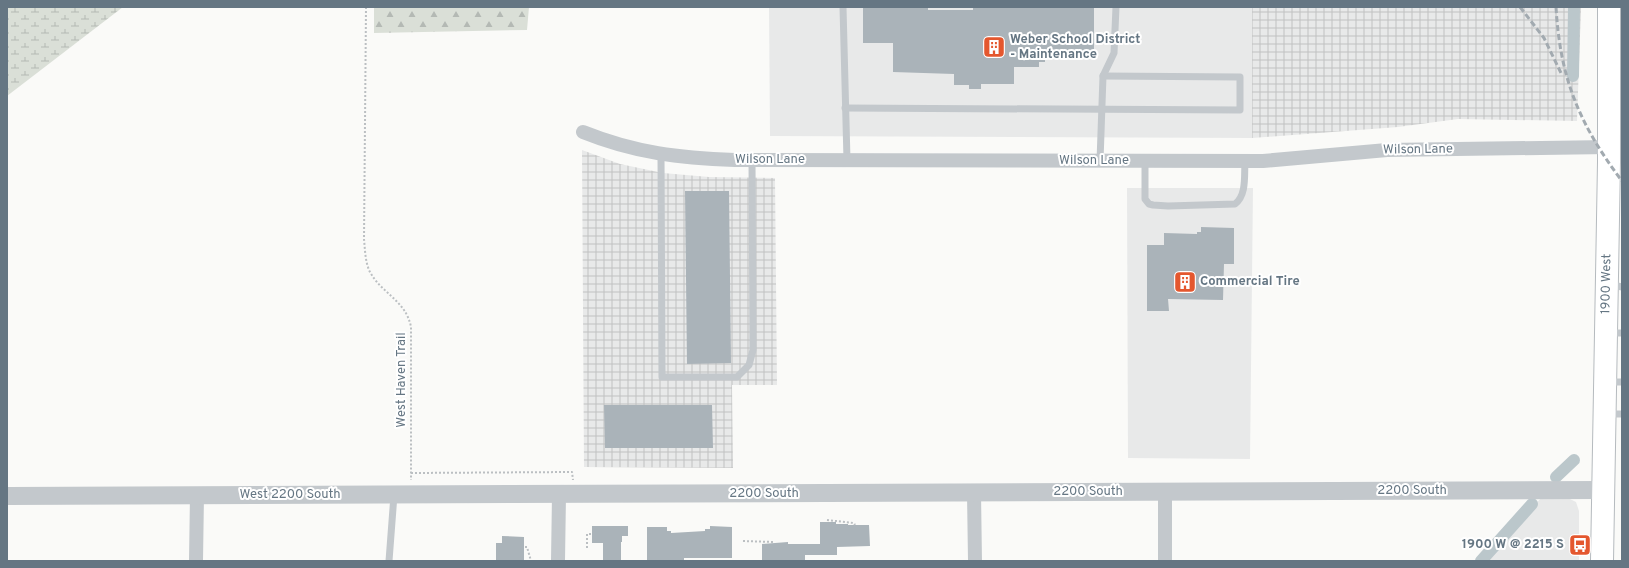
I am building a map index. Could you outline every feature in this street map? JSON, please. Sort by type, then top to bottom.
[{"type":"main road","name":"1900 West","points":[[1602,561],[1603,490],[1613,414],[1614,285],[1609,147],[1609,7]]},
{"type":"street","name":"Wilson Lane","points":[[583,132],[602,140],[661,154],[687,158],[752,160],[1245,162],[1285,160],[1387,150],[1609,147]]},
{"type":"street","name":"2200 South","points":[[569,490],[974,493],[1603,490]]},
{"type":"street","name":"West 2200 South","points":[[7,496],[394,495],[569,490]]},
{"type":"street","points":[[558,561],[569,490]]},
{"type":"street","points":[[1165,492],[1165,561]]},
{"type":"street","points":[[974,493],[975,561]]},
{"type":"street","points":[[196,561],[197,495]]},
{"type":"lane","points":[[843,7],[846,160]]},
{"type":"lane","points":[[1100,161],[1103,76],[1114,53],[1116,7]]},
{"type":"lane","points":[[845,108],[1240,110],[1240,77],[1103,76]]},
{"type":"lane","points":[[661,154],[662,377],[737,376],[749,365],[753,350],[752,160]]},
{"type":"lane","points":[[1145,161],[1145,199],[1149,204],[1168,206],[1235,204],[1240,201],[1243,192],[1245,162]]},
{"type":"lane","points":[[389,561],[394,495]]},
{"type":"path","name":"West Haven Trail","points":[[366,7],[364,239],[366,259],[370,271],[384,289],[403,306],[409,318],[411,327],[411,473],[572,472],[569,490]]},
{"type":"path","points":[[827,520],[850,522],[854,523],[855,525]]},
{"type":"path","points":[[587,548],[587,534],[592,534]]},
{"type":"path","points":[[743,541],[774,542]]},
{"type":"path","points":[[525,547],[527,547],[531,561]]},
{"type":"shaded area","points":[[769,7],[1252,7],[1252,138],[770,136]]},
{"type":"shaded area","points":[[1252,7],[1581,7],[1577,121],[1458,119],[1398,127],[1252,138]]},
{"type":"shaded area","points":[[582,150],[620,164],[663,173],[709,177],[775,178],[777,385],[732,385],[733,468],[584,467]]},
{"type":"shaded area","points":[[1127,188],[1253,188],[1250,459],[1128,458]]},
{"type":"shaded area","points":[[1542,497],[1566,497],[1576,502],[1579,511],[1579,561],[1483,561]]},
{"type":"green space","points":[[7,7],[123,7],[7,96]]},
{"type":"green space","points":[[374,7],[529,7],[527,30],[374,33]]},
{"type":"building","name":"Weber School District - Maintenance","points":[[863,7],[928,7],[928,10],[973,10],[973,7],[1094,7],[1094,52],[1045,52],[1045,62],[1039,62],[1039,67],[1014,67],[1014,84],[981,84],[981,89],[969,89],[969,85],[954,85],[954,74],[893,72],[893,43],[863,43]]},
{"type":"building","points":[[685,191],[729,191],[731,363],[687,364]]},
{"type":"building","name":"Commercial Tire","points":[[1201,227],[1234,228],[1234,264],[1224,264],[1223,300],[1168,299],[1169,311],[1147,311],[1147,245],[1164,245],[1164,233],[1197,234],[1197,232],[1201,232]]},
{"type":"building","points":[[604,405],[712,405],[713,448],[605,448]]},
{"type":"building","points":[[820,522],[836,522],[836,524],[848,525],[869,525],[870,546],[837,547],[837,555],[805,555],[805,561],[762,561],[762,544],[788,542],[788,544],[820,544]]},
{"type":"building","points":[[592,526],[628,526],[628,536],[622,536],[621,561],[603,561],[603,543],[592,543]]},
{"type":"building","points":[[710,526],[732,527],[732,558],[684,558],[684,561],[647,561],[647,527],[667,527],[667,531],[671,531],[671,533],[705,531],[705,529],[710,529]]},
{"type":"building","points":[[502,536],[524,537],[524,561],[496,560],[496,543],[502,543]]},
{"type":"waterway","points":[[1573,76],[1574,7]]},
{"type":"waterway","points":[[1556,477],[1574,460]]},
{"type":"waterway","points":[[1481,561],[1532,504]]},
{"type":"railway","points":[[1520,7],[1544,38],[1561,73]]},
{"type":"railway","points":[[1556,7],[1562,56],[1574,99],[1594,140],[1622,181]]},
{"type":"place","name":"Weber School District - Maintenance","points":[[994,47]]},
{"type":"place","name":"Commercial Tire","points":[[1185,282]]},
{"type":"place","name":"1900 W @ 2215 S","points":[[1580,545]]}]
